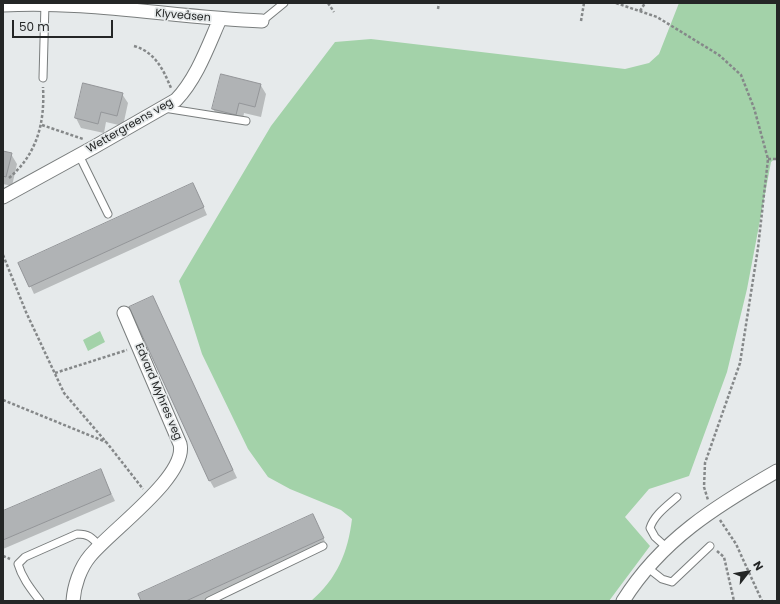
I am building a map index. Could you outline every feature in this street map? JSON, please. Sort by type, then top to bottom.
[{"type":"street","name":"Klyveåsen","points":[[3,5],[44,4],[112,6],[220,20],[262,21]]},
{"type":"street","name":"Wettergreens veg","points":[[3,197],[176,100],[183,92],[204,55],[220,20]]},
{"type":"street","name":"Edvard Myhres veg","points":[[73,601],[79,574],[89,557],[170,476],[179,462],[182,450],[124,313]]},
{"type":"street","points":[[623,601],[632,586],[666,547],[713,509],[777,471]]},
{"type":"lane","name":"Klyveåsen","points":[[262,21],[284,3]]},
{"type":"lane","points":[[43,78],[44,4]]},
{"type":"lane","points":[[164,108],[246,121]]},
{"type":"lane","points":[[79,155],[108,214]]},
{"type":"lane","points":[[666,547],[655,537],[650,528],[652,521],[656,516],[677,497]]},
{"type":"lane","points":[[40,601],[19,568],[18,564],[20,560],[77,534],[86,534],[92,537],[99,546]]},
{"type":"lane","points":[[209,601],[323,546]]},
{"type":"lane","points":[[648,568],[662,579],[672,582],[710,546]]},
{"type":"path","points":[[328,3],[334,12]]},
{"type":"path","points":[[438,9],[439,3]]},
{"type":"path","points":[[581,21],[584,3]]},
{"type":"path","points":[[616,3],[658,17],[719,55],[740,75],[754,108],[768,159],[760,233],[740,363],[705,463],[704,487],[706,496],[713,509],[736,544],[762,601]]},
{"type":"path","points":[[640,11],[646,3]]},
{"type":"path","points":[[134,46],[147,51],[161,66],[176,100]]},
{"type":"path","points":[[8,179],[17,171],[30,155],[38,140],[42,124],[43,78]]},
{"type":"path","points":[[42,124],[92,142],[94,147]]},
{"type":"path","points":[[768,159],[777,159]]},
{"type":"path","points":[[3,255],[26,312],[64,393],[107,442],[150,497]]},
{"type":"path","points":[[55,373],[115,355],[138,346]]},
{"type":"path","points":[[3,400],[107,442]]},
{"type":"path","points":[[710,546],[724,557],[734,601]]},
{"type":"green space","points":[[679,3],[777,3],[777,157],[771,162],[747,289],[727,372],[689,476],[649,489],[625,517],[650,546],[609,601],[311,601],[328,584],[340,564],[348,543],[352,519],[341,510],[290,489],[268,477],[248,449],[202,354],[179,281],[271,126],[335,42],[371,39],[625,69],[649,63],[659,54]]},
{"type":"green space","points":[[100,331],[105,342],[88,351],[83,340]]},
{"type":"building","points":[[221,74],[261,84],[255,107],[239,103],[236,115],[212,109]]},
{"type":"building","points":[[83,83],[123,93],[117,116],[101,112],[98,124],[75,118]]},
{"type":"building","points":[[3,151],[12,153],[6,177],[3,176]]},
{"type":"building","points":[[193,183],[204,207],[29,287],[18,263]]},
{"type":"building","points":[[153,296],[233,470],[209,481],[129,307]]},
{"type":"building","points":[[101,469],[111,494],[3,540],[3,511]]},
{"type":"building","points":[[313,514],[324,538],[186,601],[141,601],[138,594]]}]
